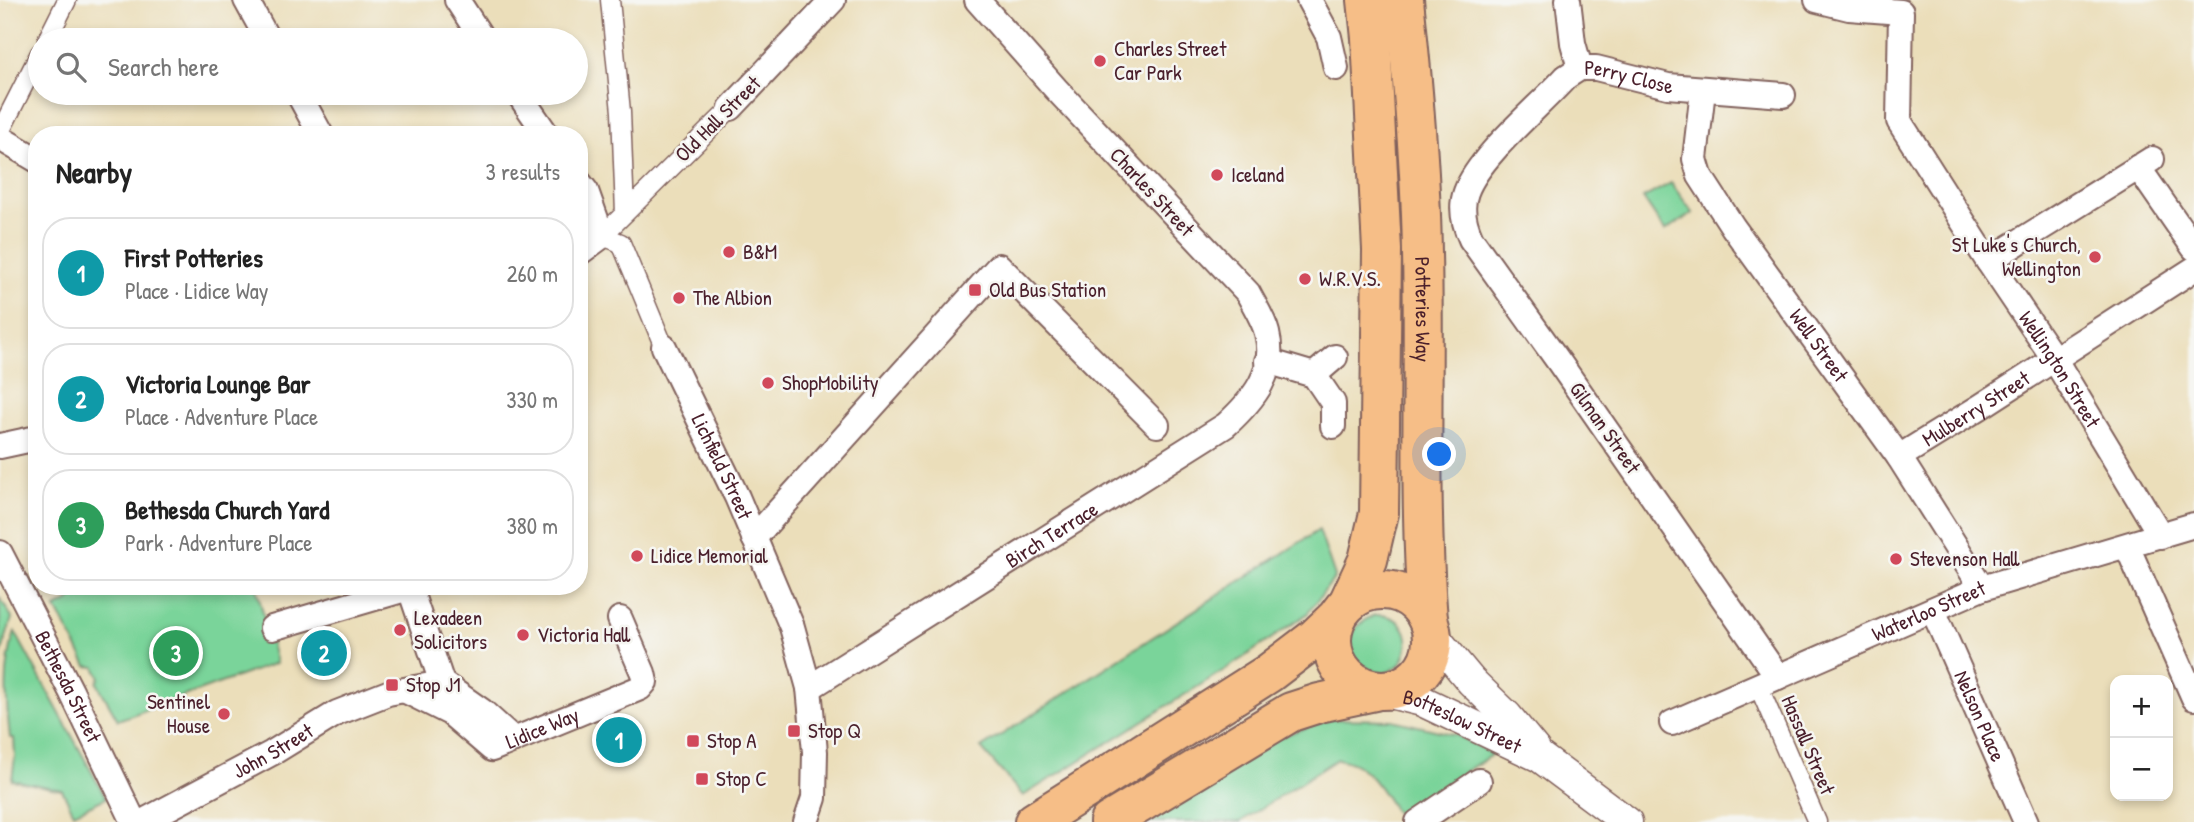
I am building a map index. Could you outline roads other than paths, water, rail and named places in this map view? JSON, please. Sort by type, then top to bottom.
[{"type":"highway","name":"Potteries Way","points":[[1034,822],[1269,673],[1315,638],[1342,610],[1368,560],[1379,513],[1382,250],[1367,0]]},
{"type":"highway","name":"Potteries Way","points":[[1404,0],[1414,101],[1422,251],[1422,508],[1429,626]]},
{"type":"highway","points":[[1109,822],[1291,712],[1319,703],[1379,691],[1406,685],[1419,674],[1429,657],[1432,640],[1429,626],[1418,606],[1408,597],[1391,591],[1377,590],[1360,595],[1342,610],[1332,634],[1332,643],[1340,669],[1359,685],[1379,691]]},
{"type":"street","points":[[53,28],[67,0]]},
{"type":"street","points":[[246,0],[261,28]]},
{"type":"street","points":[[457,0],[475,28]]},
{"type":"street","points":[[610,0],[621,112],[625,213]]},
{"type":"street","name":"Old Hall Street","points":[[602,236],[731,108],[833,0]]},
{"type":"street","name":"Charles Street","points":[[978,0],[1056,89],[1248,293],[1267,331],[1267,361]]},
{"type":"street","points":[[1309,0],[1329,37],[1336,68]]},
{"type":"street","points":[[1568,0],[1573,43],[1580,68]]},
{"type":"street","name":"Wellington Street","points":[[1817,0],[1849,8],[1901,12],[1899,121],[1988,261],[2055,359],[2161,537]]},
{"type":"street","name":"Perry Close","points":[[1476,172],[1566,77],[1580,68],[1596,68],[1668,86],[1783,95]]},
{"type":"street","points":[[0,132],[28,77]]},
{"type":"street","name":"Well Street","points":[[1703,90],[1695,159],[1700,176],[1732,227],[1899,457],[1982,588]]},
{"type":"street","points":[[305,105],[316,126]]},
{"type":"street","points":[[526,105],[541,126]]},
{"type":"street","points":[[0,138],[28,155]]},
{"type":"street","points":[[1988,261],[2145,163],[2194,248]]},
{"type":"street","name":"Gilman Street","points":[[1476,172],[1465,192],[1463,204],[1465,227],[1471,239],[1559,362],[1768,681]]},
{"type":"street","points":[[588,197],[602,236],[588,246]]},
{"type":"street","name":"Lichfield Street","points":[[602,236],[621,243],[664,347],[754,538],[792,627],[809,688],[815,752],[814,798],[806,822]]},
{"type":"street","points":[[754,538],[999,266],[1157,425]]},
{"type":"street","name":"Mulberry Street","points":[[1899,457],[2194,269]]},
{"type":"street","points":[[1314,375],[1335,357]]},
{"type":"street","points":[[1267,361],[1314,375],[1333,404],[1333,426]]},
{"type":"street","name":"Birch Terrace","points":[[809,688],[1226,425],[1253,399],[1264,379],[1267,361]]},
{"type":"street","points":[[0,446],[28,440]]},
{"type":"street","name":"Waterloo Street","points":[[1672,723],[1982,588],[2161,537],[2194,525]]},
{"type":"street","points":[[2127,546],[2194,698]]},
{"type":"street","name":"Bethesda Street","points":[[0,553],[134,822]]},
{"type":"street","points":[[272,628],[382,595]]},
{"type":"street","points":[[412,595],[442,684],[482,711],[503,744]]},
{"type":"street","name":"Nelson Place","points":[[1933,610],[2026,822]]},
{"type":"street","name":"Lidice Way","points":[[503,744],[640,688],[645,682],[643,673],[620,619]]},
{"type":"street","name":"Botteslow Street","points":[[1429,626],[1471,681],[1507,716],[1540,757]]},
{"type":"street","name":"Hassall Street","points":[[1768,681],[1817,822]]},
{"type":"street","name":"John Street","points":[[142,822],[272,753],[337,713],[388,693],[442,684]]},
{"type":"street","points":[[406,691],[503,744]]},
{"type":"street","name":"Botteslow Street","points":[[1379,691],[1422,701],[1540,757],[1627,822]]},
{"type":"street","points":[[1418,822],[1479,781]]},
{"type":"street","name":"Lichfield Street","points":[[814,798],[824,822]]},
{"type":"place","name":"Charles Street Car Park","points":[[1100,61]]},
{"type":"place","name":"Iceland","points":[[1217,175]]},
{"type":"place","name":"B&M","points":[[729,252]]},
{"type":"place","name":"St Luke's Church, Wellington","points":[[2095,257]]},
{"type":"place","name":"W.R.V.S.","points":[[1305,279]]},
{"type":"place","name":"Old Bus Station","points":[[975,290]]},
{"type":"place","name":"The Albion","points":[[679,298]]},
{"type":"place","name":"ShopMobility","points":[[768,383]]},
{"type":"place","name":"Lidice Memorial","points":[[637,556]]},
{"type":"place","name":"Stevenson Hall","points":[[1896,559]]},
{"type":"place","name":"Lexadeen Solicitors","points":[[400,630]]},
{"type":"place","name":"Victoria Hall","points":[[523,635]]},
{"type":"place","name":"Bethesda Church Yard","points":[[176,653]]},
{"type":"place","name":"Victoria Lounge Bar","points":[[324,653]]},
{"type":"place","name":"Stop J1","points":[[392,685]]},
{"type":"place","name":"Sentinel House","points":[[224,714]]},
{"type":"place","name":"Stop Q","points":[[794,731]]},
{"type":"place","name":"First Potteries","points":[[619,740]]},
{"type":"place","name":"Stop A","points":[[693,741]]},
{"type":"place","name":"Stop C","points":[[702,779]]}]
